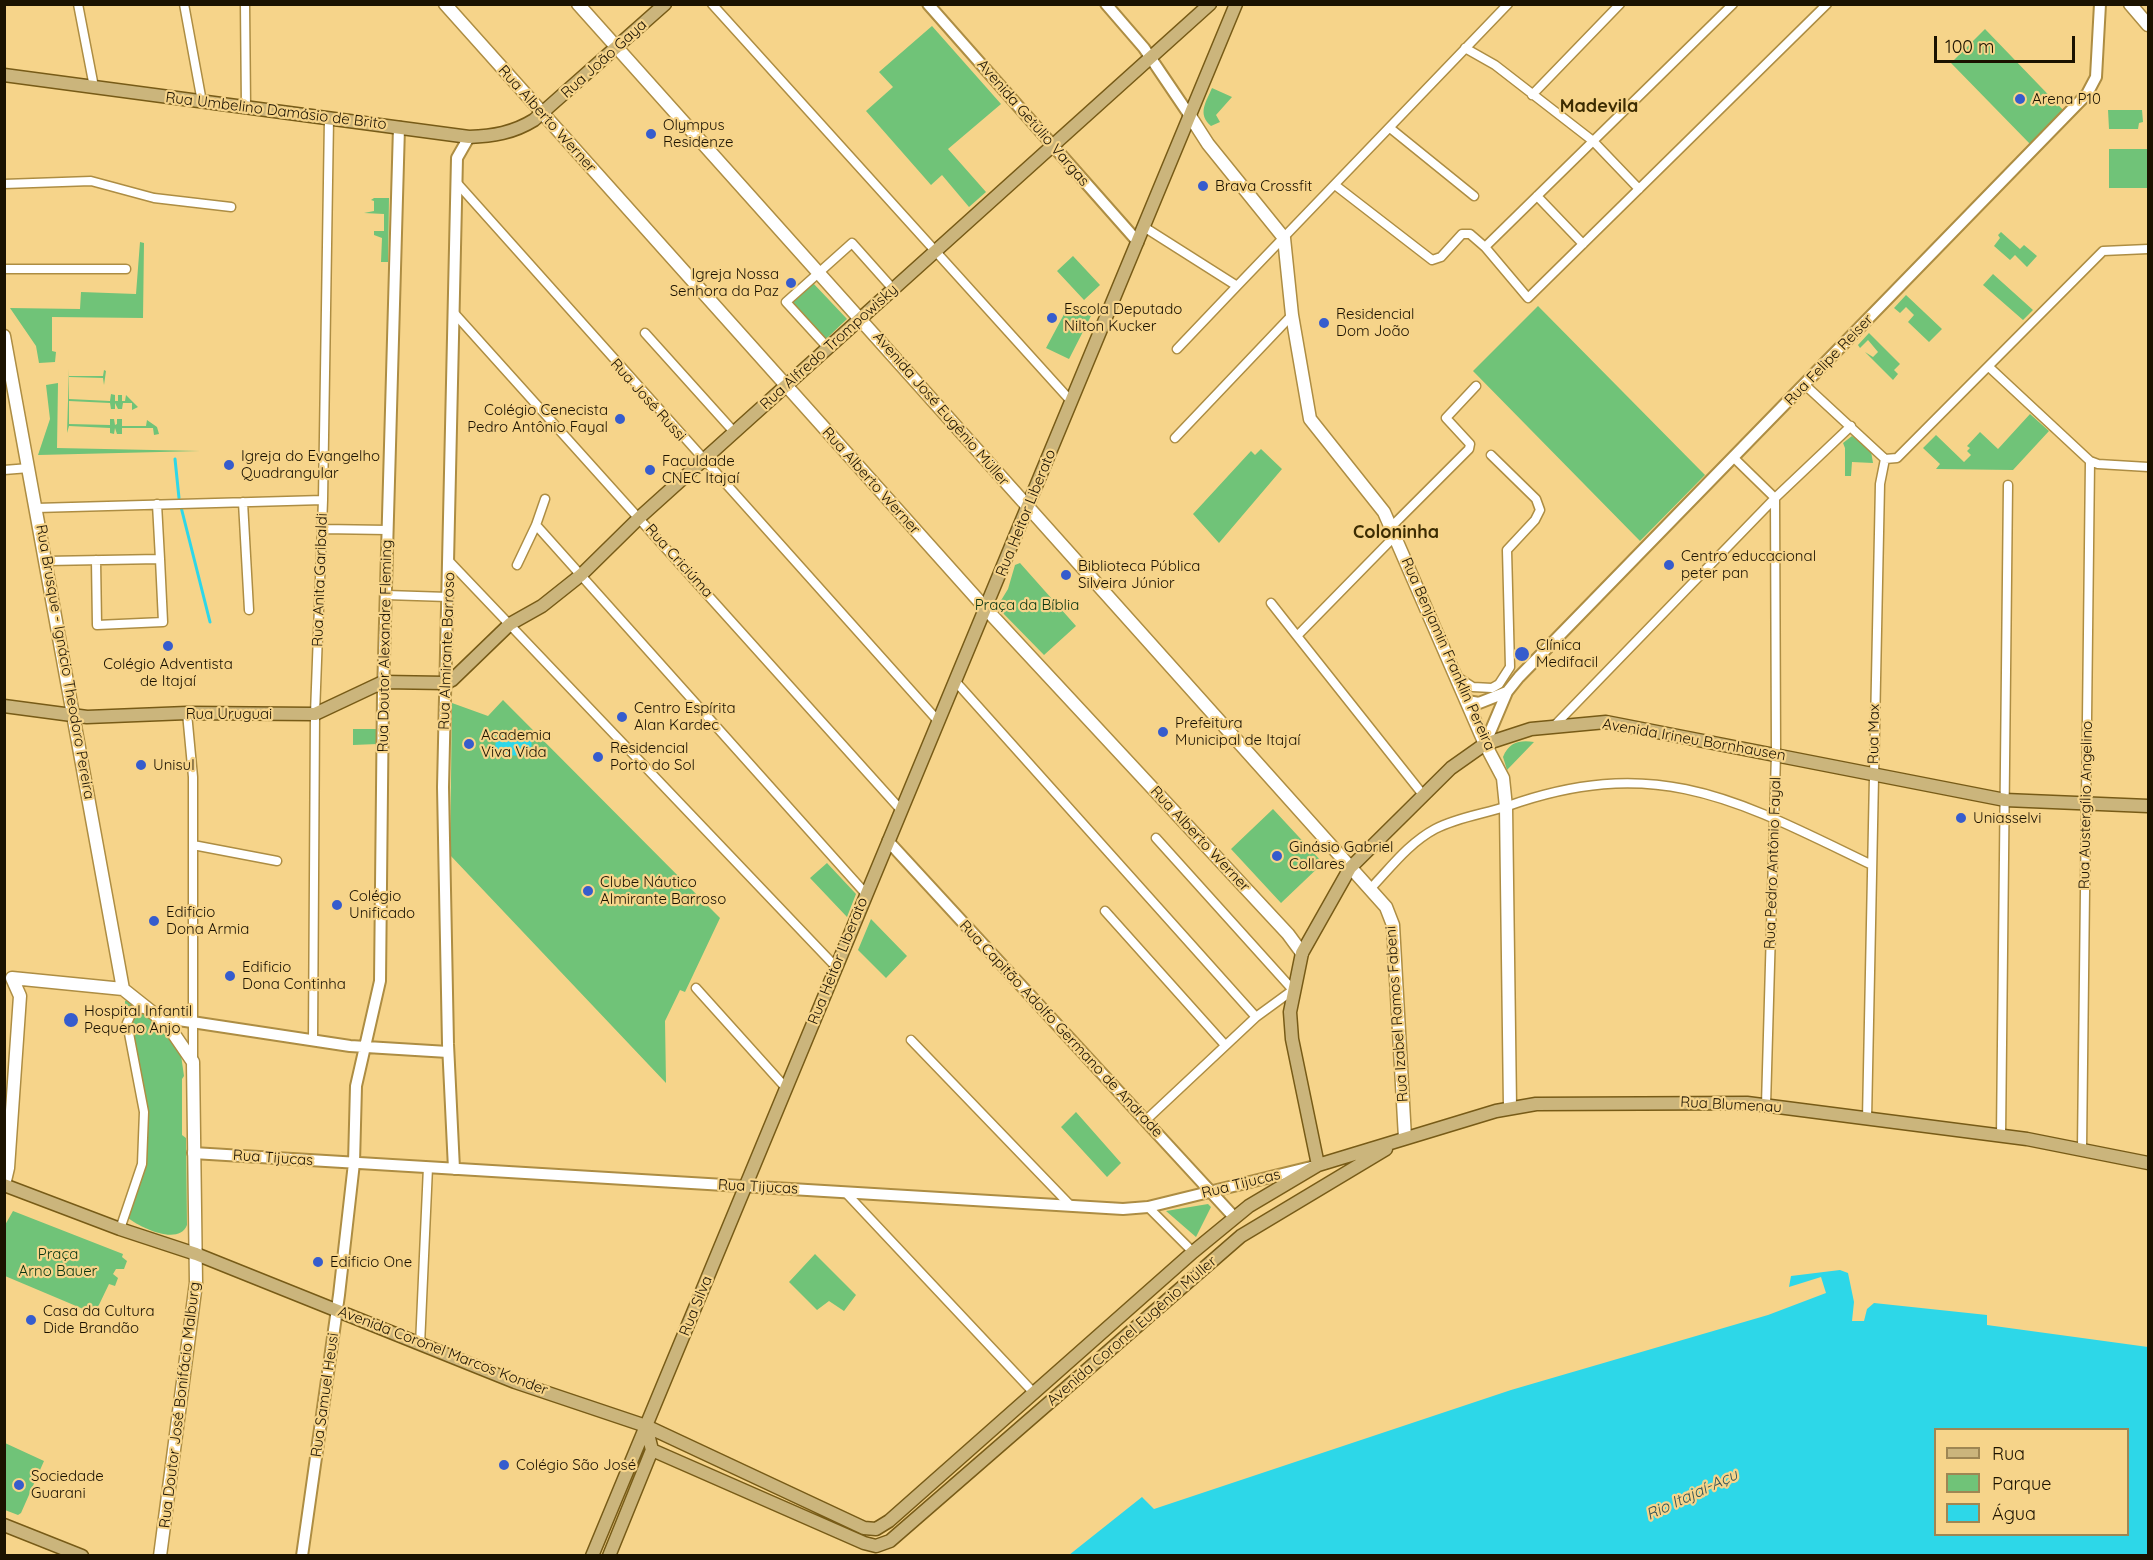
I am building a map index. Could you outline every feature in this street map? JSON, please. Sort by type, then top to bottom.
[{"type":"main road","name":"Rua Alberto Werner","points":[[445,4],[987,609],[1288,934],[1302,953]]},
{"type":"main road","name":"Avenida José Eugênio Müller","points":[[578,4],[1350,868]]},
{"type":"main road","name":"Rua João Gaya","points":[[543,113],[664,4]]},
{"type":"main road","name":"Rua Alfredo Trompowisky","points":[[446,683],[466,669],[510,624],[542,606],[581,575],[786,385],[1210,4]]},
{"type":"main road","name":"Rua Heitor Liberato","points":[[745,1187],[987,609],[1070,400],[1236,4]]},
{"type":"main road","points":[[2130,4],[2148,25]]},
{"type":"main road","name":"Rua Umbelino Damásio de Brito","points":[[4,75],[469,136],[509,132],[543,113]]},
{"type":"main road","points":[[1190,116],[1208,144],[1284,238]]},
{"type":"main road","name":"Rua Benjamin Franklin Pereira","points":[[1284,238],[1292,315],[1310,419],[1378,501],[1485,744],[1503,778],[1506,807],[1510,1107]]},
{"type":"main road","name":"Rua Brusque - Ignácio Theodoro Pereira","points":[[4,336],[123,989]]},
{"type":"main road","name":"Rua Uruguai","points":[[4,706],[74,716],[315,714],[383,682],[446,683]]},
{"type":"main road","name":"Avenida Irineu Bornhausen","points":[[1318,1165],[1292,1039],[1290,1012],[1302,953],[1350,868],[1451,768],[1485,744],[1517,732],[1555,725],[1617,723],[2005,800],[2148,806]]},
{"type":"main road","name":"Rua Izabel Ramos Fabeni","points":[[1350,868],[1371,888],[1386,907],[1393,925],[1405,1138]]},
{"type":"main road","points":[[8,978],[123,989],[159,1017],[175,1033],[193,1062]]},
{"type":"main road","points":[[8,978],[20,996]]},
{"type":"main road","points":[[4,1185],[9,1099],[20,996],[33,981]]},
{"type":"main road","name":"Rua Doutor José Bonifácio Malburg","points":[[160,1556],[196,1282],[193,1228],[193,1062]]},
{"type":"main road","name":"Rua Blumenau","points":[[1318,1165],[1510,1107],[1536,1104],[1718,1102],[1766,1105],[2001,1136],[2082,1149],[2148,1163]]},
{"type":"main road","name":"Avenida Coronel Eugênio Müller","points":[[652,1450],[864,1543],[876,1546],[890,1541],[1241,1236],[1405,1138]]},
{"type":"main road","name":"Avenida Coronel Eugênio Müller","points":[[876,1529],[889,1521],[1234,1217],[1318,1165]]},
{"type":"main road","name":"Avenida Coronel Marcos Konder","points":[[4,1185],[120,1229],[196,1254],[515,1382],[646,1426],[864,1528],[876,1529]]},
{"type":"main road","name":"Rua Silva","points":[[592,1556],[745,1187]]},
{"type":"main road","points":[[609,1556],[652,1450],[646,1426]]},
{"type":"main road","points":[[4,1526],[82,1556]]},
{"type":"street","points":[[78,4],[94,87]]},
{"type":"street","points":[[184,4],[202,102]]},
{"type":"street","points":[[245,4],[246,107]]},
{"type":"street","points":[[712,4],[1070,400]]},
{"type":"street","name":"Avenida Getúlio Vargas","points":[[928,4],[1138,242]]},
{"type":"street","points":[[1106,4],[1151,59],[1190,116]]},
{"type":"street","points":[[1177,348],[1505,8],[1493,4]]},
{"type":"street","points":[[1532,95],[1620,4]]},
{"type":"street","points":[[1485,247],[1734,4]]},
{"type":"street","points":[[1335,185],[1432,260],[1441,257],[1464,233],[1470,234],[1485,247],[1528,298],[1827,4]]},
{"type":"street","name":"Rua Felipe Reiser","points":[[1485,744],[1507,692],[1520,677],[2087,94],[2096,77],[2100,4]]},
{"type":"street","points":[[1465,48],[1495,65],[1593,141],[1639,189]]},
{"type":"street","name":"Rua Anita Garibaldi","points":[[313,1041],[315,714],[323,500],[329,118]]},
{"type":"street","name":"Rua Doutor Alexandre Fleming","points":[[354,1163],[356,1086],[380,981],[383,682],[399,127]]},
{"type":"street","points":[[1390,128],[1474,196]]},
{"type":"street","name":"Rua Almirante Barroso","points":[[454,1169],[448,1052],[443,787],[457,183],[459,151],[469,136]]},
{"type":"street","points":[[4,184],[91,181],[154,198],[231,207]]},
{"type":"street","name":"Rua José Russi","points":[[457,183],[703,461],[939,722]]},
{"type":"street","points":[[1537,196],[1583,244]]},
{"type":"street","points":[[1144,227],[1237,286]]},
{"type":"street","points":[[828,348],[786,302],[852,243],[893,289]]},
{"type":"street","points":[[1805,385],[1885,459],[1897,458],[2103,251],[2148,249]]},
{"type":"street","points":[[4,269],[126,269]]},
{"type":"street","name":"Rua Criciúma","points":[[455,314],[901,810]]},
{"type":"street","points":[[1175,438],[1292,315]]},
{"type":"street","points":[[645,333],[735,433]]},
{"type":"street","points":[[1989,368],[2090,460],[2098,464],[2148,467]]},
{"type":"street","points":[[1297,636],[1469,448],[1470,444],[1446,418],[1476,386]]},
{"type":"street","points":[[1555,725],[1775,498],[1851,426]]},
{"type":"street","points":[[1456,676],[1473,687],[1492,688],[1499,684],[1510,667],[1507,550],[1535,520],[1540,510],[1536,499],[1491,455]]},
{"type":"street","points":[[1734,458],[1775,498]]},
{"type":"street","name":"Rua Max","points":[[1867,1119],[1880,484],[1885,459]]},
{"type":"street","name":"Rua Austergílio Angelino","points":[[2082,1149],[2090,460]]},
{"type":"street","points":[[4,470],[29,468]]},
{"type":"street","points":[[2001,1136],[2007,485]]},
{"type":"street","name":"Rua Pedro Antônio Fayal","points":[[1766,1105],[1776,754],[1775,498]]},
{"type":"street","points":[[517,565],[536,525],[545,499]]},
{"type":"street","points":[[36,508],[323,500]]},
{"type":"street","points":[[243,502],[249,610]]},
{"type":"street","points":[[96,560],[98,625],[163,622],[157,504]]},
{"type":"street","points":[[536,525],[866,894]]},
{"type":"street","points":[[322,529],[388,530]]},
{"type":"street","points":[[46,561],[160,558]]},
{"type":"street","points":[[449,561],[836,967]]},
{"type":"street","points":[[386,595],[448,597]]},
{"type":"street","points":[[1271,603],[1424,796]]},
{"type":"street","points":[[1510,667],[1520,677]]},
{"type":"street","points":[[956,682],[1256,1017]]},
{"type":"street","name":"Rua Felipe Reiser","points":[[1467,701],[1479,703],[1507,692]]},
{"type":"street","points":[[187,714],[193,777],[193,1062]]},
{"type":"street","points":[[1371,888],[1408,849],[1434,830],[1458,819],[1568,790],[1632,782],[1693,789],[1719,796],[1774,818],[1872,865]]},
{"type":"street","points":[[1145,1121],[1256,1017],[1293,990],[1156,838]]},
{"type":"street","name":"Rua Capitão Adolfo Germano de Andrade","points":[[888,841],[1234,1217]]},
{"type":"street","points":[[193,845],[277,861]]},
{"type":"street","points":[[1105,911],[1225,1045]]},
{"type":"street","points":[[696,988],[786,1088]]},
{"type":"street","points":[[120,1229],[141,1171],[143,1143],[144,1112],[127,1023],[133,1010],[140,1007],[147,1008]]},
{"type":"street","points":[[159,1017],[313,1041],[364,1047],[448,1052]]},
{"type":"street","points":[[911,1040],[1071,1206]]},
{"type":"street","name":"Rua Tijucas","points":[[193,1153],[1124,1209],[1148,1207],[1318,1165]]},
{"type":"street","name":"Rua Samuel Heusi","points":[[302,1556],[337,1310],[354,1163]]},
{"type":"street","points":[[420,1345],[428,1167]]},
{"type":"street","points":[[846,1193],[1034,1393]]},
{"type":"street","points":[[1148,1207],[1193,1252]]},
{"type":"green space","points":[[932,26],[1001,104],[948,149],[986,192],[969,207],[942,175],[931,185],[866,111],[893,87],[879,72]]},
{"type":"green space","name":"Arena P10","points":[[1985,29],[2065,112],[2031,145],[1951,63]]},
{"type":"green space","points":[[1212,88],[1232,97],[1216,115],[1220,122],[1211,126],[1204,117],[1204,108]]},
{"type":"green space","points":[[2108,110],[2142,110],[2143,122],[2139,123],[2138,129],[2109,129]]},
{"type":"green space","points":[[2109,149],[2148,149],[2148,188],[2109,188]]},
{"type":"green space","points":[[389,198],[388,262],[381,262],[382,238],[374,235],[374,231],[384,231],[384,214],[364,213],[374,211],[374,201],[371,200]]},
{"type":"green space","points":[[2001,232],[2020,249],[2024,245],[2037,256],[2027,267],[2015,255],[2010,260],[1994,246]]},
{"type":"green space","points":[[140,242],[144,243],[143,318],[52,317],[52,351],[56,352],[55,362],[39,363],[36,346],[10,308],[80,309],[81,292],[136,294]]},
{"type":"green space","points":[[1073,256],[1100,285],[1084,300],[1057,271]]},
{"type":"green space","points":[[1993,274],[2033,310],[2023,320],[1983,285]]},
{"type":"green space","points":[[813,283],[847,319],[825,340],[791,303]]},
{"type":"green space","points":[[1906,295],[1942,329],[1929,342],[1908,322],[1914,315],[1906,307],[1900,313],[1894,308]]},
{"type":"green space","points":[[1070,303],[1092,314],[1069,359],[1046,348]]},
{"type":"green space","points":[[1538,306],[1705,475],[1640,541],[1473,371]]},
{"type":"green space","points":[[1869,333],[1900,364],[1894,370],[1898,374],[1893,380],[1865,352],[1873,357],[1878,352],[1868,340],[1860,348],[1858,345]]},
{"type":"green space","points":[[69,369],[69,376],[103,376],[104,370],[106,371],[104,385],[103,378],[69,377],[69,399],[110,401],[111,394],[115,395],[115,401],[118,401],[118,395],[122,395],[122,401],[125,401],[126,395],[138,407],[132,410],[132,403],[123,403],[122,409],[118,409],[115,403],[115,409],[111,409],[110,403],[69,401],[69,424],[110,425],[110,419],[114,419],[115,425],[117,419],[122,419],[122,426],[146,426],[147,420],[157,427],[159,434],[154,435],[153,428],[122,428],[122,434],[117,434],[115,428],[114,434],[110,433],[110,428],[69,426],[67,433]]},
{"type":"green space","points":[[58,383],[57,448],[200,451],[38,455],[50,419],[46,385]]},
{"type":"green space","points":[[2030,414],[2049,431],[2013,470],[1936,469],[1940,464],[1923,448],[1936,435],[1964,462],[1971,455],[1967,451],[1970,448],[1967,446],[1980,432],[1998,449]]},
{"type":"green space","points":[[1852,436],[1871,451],[1873,463],[1852,462],[1851,476],[1845,476],[1843,443]]},
{"type":"green space","points":[[1261,449],[1282,469],[1219,543],[1193,514],[1251,451],[1255,455]]},
{"type":"green space","name":"Praça da Bíblia","points":[[1020,563],[1076,626],[1044,655],[997,607],[1008,589],[1015,565]]},
{"type":"green space","name":"Clube Náutico Almirante Barroso","points":[[503,700],[720,918],[685,992],[680,990],[665,1021],[666,1083],[450,855],[452,703],[488,716]]},
{"type":"green space","points":[[353,729],[377,729],[377,744],[353,745]]},
{"type":"green space","points":[[1524,741],[1534,742],[1507,770],[1503,757],[1508,748]]},
{"type":"green space","name":"Ginásio Gabriel Collares","points":[[1273,809],[1323,863],[1281,903],[1231,849]]},
{"type":"green space","points":[[827,863],[856,894],[847,917],[810,878]]},
{"type":"green space","points":[[871,919],[907,956],[886,978],[858,950]]},
{"type":"green space","points":[[127,1000],[162,1027],[181,1055],[184,1076],[182,1079],[182,1135],[186,1138],[187,1225],[183,1231],[176,1234],[168,1235],[150,1230],[128,1218],[143,1176],[146,1128],[142,1086],[125,1004]]},
{"type":"green space","points":[[1076,1112],[1121,1163],[1107,1177],[1061,1127]]},
{"type":"green space","points":[[1208,1204],[1211,1207],[1196,1237],[1166,1211]]},
{"type":"green space","name":"Praça Arno Bauer","points":[[13,1211],[123,1254],[122,1257],[127,1261],[124,1269],[116,1269],[113,1274],[118,1278],[115,1286],[109,1284],[97,1309],[90,1307],[88,1311],[5,1276],[5,1225]]},
{"type":"green space","points":[[815,1254],[856,1295],[844,1311],[829,1301],[817,1310],[789,1282]]},
{"type":"green space","name":"Sociedade Guarani","points":[[5,1443],[44,1461],[21,1513],[18,1515],[5,1510]]},
{"type":"water","points":[[496,732],[532,732],[531,756],[495,755]]},
{"type":"water","name":"Rio Itajaí-Açu","points":[[1840,1270],[1848,1273],[1854,1302],[1852,1321],[1864,1321],[1867,1309],[1874,1303],[1987,1315],[1987,1325],[2148,1347],[2148,1555],[1069,1555],[1142,1497],[1154,1509],[1511,1390],[1768,1315],[1826,1293],[1821,1277],[1789,1287],[1791,1276]]},
{"type":"waterway","points":[[175,459],[179,498]]},
{"type":"waterway","points":[[181,507],[210,622]]},
{"type":"place","name":"Arena P10","points":[[2020,99]]},
{"type":"place","name":"Olympus Residenze","points":[[651,134]]},
{"type":"place","name":"Brava Crossfit","points":[[1203,186]]},
{"type":"place","name":"Igreja Nossa Senhora da Paz","points":[[791,283]]},
{"type":"place","name":"Escola Deputado Nilton Kucker","points":[[1052,318]]},
{"type":"place","name":"Residencial Dom João","points":[[1324,323]]},
{"type":"place","name":"Colégio Cenecista Pedro Antônio Fayal","points":[[620,419]]},
{"type":"place","name":"Igreja do Evangelho Quadrangular","points":[[229,465]]},
{"type":"place","name":"Faculdade CNEC Itajaí","points":[[650,470]]},
{"type":"place","name":"Centro educacional peter pan","points":[[1669,565]]},
{"type":"place","name":"Biblioteca Pública Silveira Júnior","points":[[1066,575]]},
{"type":"place","name":"Colégio Adventista de Itajaí","points":[[168,646]]},
{"type":"place","name":"Clínica Medifacil","points":[[1522,654]]},
{"type":"place","name":"Centro Espírita Alan Kardec","points":[[622,717]]},
{"type":"place","name":"Prefeitura Municipal de Itajaí","points":[[1163,732]]},
{"type":"place","name":"Academia Viva Vida","points":[[469,744]]},
{"type":"place","name":"Residencial Porto do Sol","points":[[598,757]]},
{"type":"place","name":"Unisul","points":[[141,765]]},
{"type":"place","name":"Uniasselvi","points":[[1961,818]]},
{"type":"place","name":"Ginásio Gabriel Collares","points":[[1277,856]]},
{"type":"place","name":"Clube Náutico Almirante Barroso","points":[[588,891]]},
{"type":"place","name":"Colégio Unificado","points":[[337,905]]},
{"type":"place","name":"Edificio Dona Armia","points":[[154,921]]},
{"type":"place","name":"Edificio Dona Continha","points":[[230,976]]},
{"type":"place","name":"Hospital Infantil Pequeno Anjo","points":[[71,1020]]},
{"type":"place","name":"Edificio One","points":[[318,1262]]},
{"type":"place","name":"Casa da Cultura Dide Brandão","points":[[31,1320]]},
{"type":"place","name":"Colégio São José","points":[[504,1465]]},
{"type":"place","name":"Sociedade Guarani","points":[[19,1485]]},
{"type":"district","name":"Madevila","points":[[1599,107]]},
{"type":"district","name":"Coloninha","points":[[1396,533]]}]
